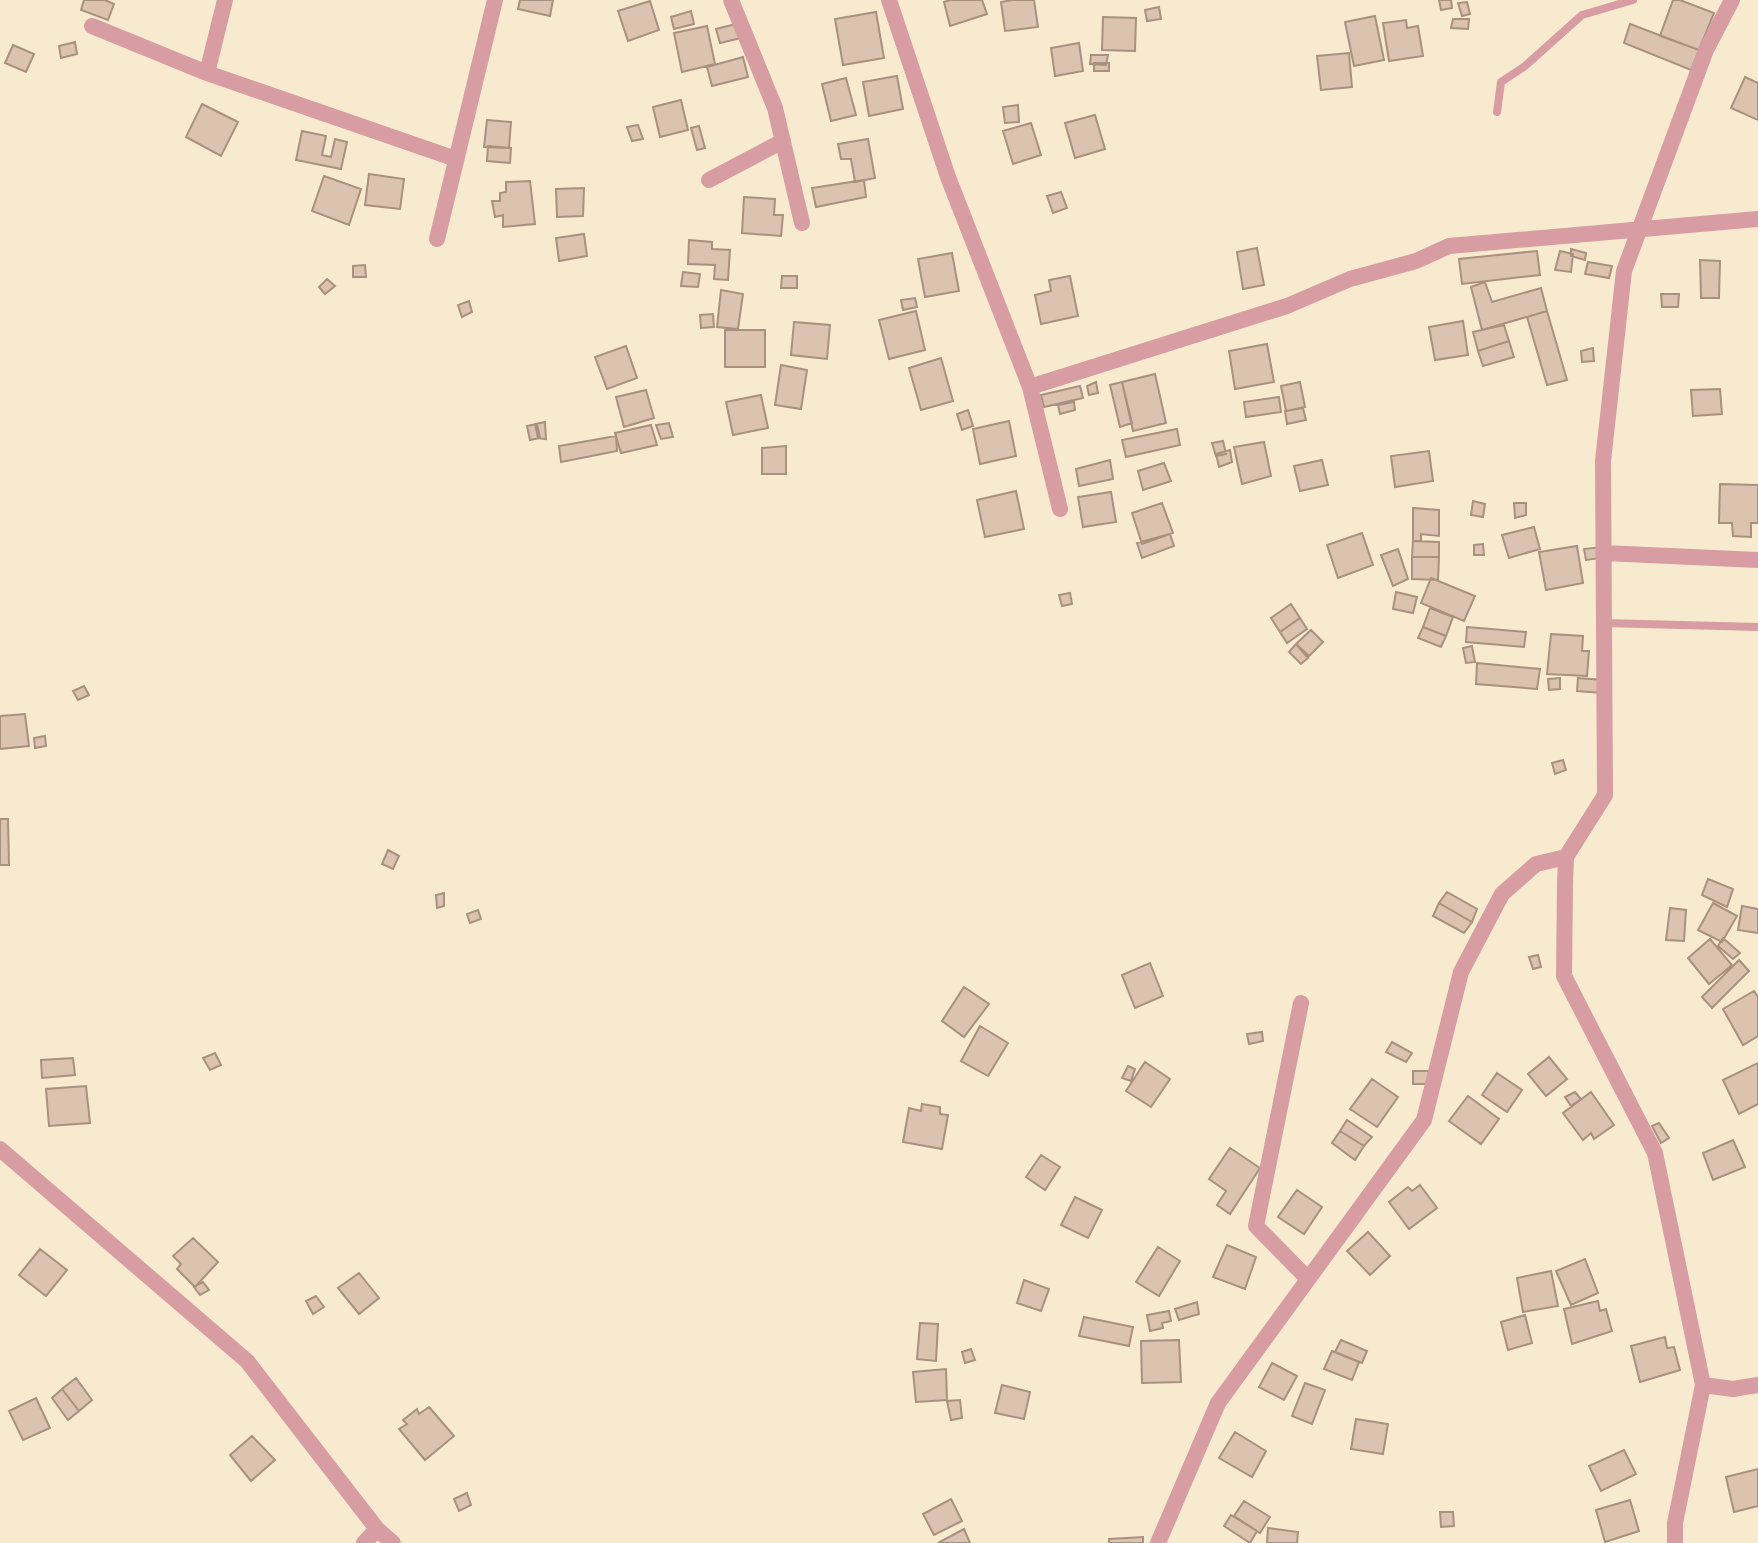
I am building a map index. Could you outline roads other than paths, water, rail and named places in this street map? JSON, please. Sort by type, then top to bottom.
[{"type":"street","points":[[207,73],[225,0]]},
{"type":"street","points":[[437,239],[495,0]]},
{"type":"street","points":[[731,0],[775,108],[802,223]]},
{"type":"street","points":[[889,0],[948,177],[1030,387],[1060,509]]},
{"type":"street","points":[[1675,1543],[1675,1523],[1703,1385],[1655,1153],[1564,976],[1566,857],[1605,795],[1603,461],[1624,271],[1706,50],[1732,0]]},
{"type":"street","points":[[92,26],[207,73],[456,159]]},
{"type":"street","points":[[709,180],[783,141]]},
{"type":"street","points":[[1030,387],[1287,306],[1350,279],[1416,261],[1449,246],[1758,219]]},
{"type":"street","points":[[1604,553],[1758,560]]},
{"type":"street","points":[[1158,1543],[1218,1403],[1424,1120],[1461,972],[1502,894],[1536,864],[1566,857]]},
{"type":"street","points":[[1301,1003],[1256,1226],[1307,1278]]},
{"type":"street","points":[[0,1149],[247,1361],[377,1529],[393,1543]]},
{"type":"street","points":[[1703,1385],[1733,1389],[1758,1385]]},
{"type":"street","points":[[364,1543],[377,1529]]},
{"type":"lane","points":[[1497,112],[1501,82],[1525,66],[1582,15],[1633,0]]},
{"type":"lane","points":[[1604,623],[1758,627]]}]
